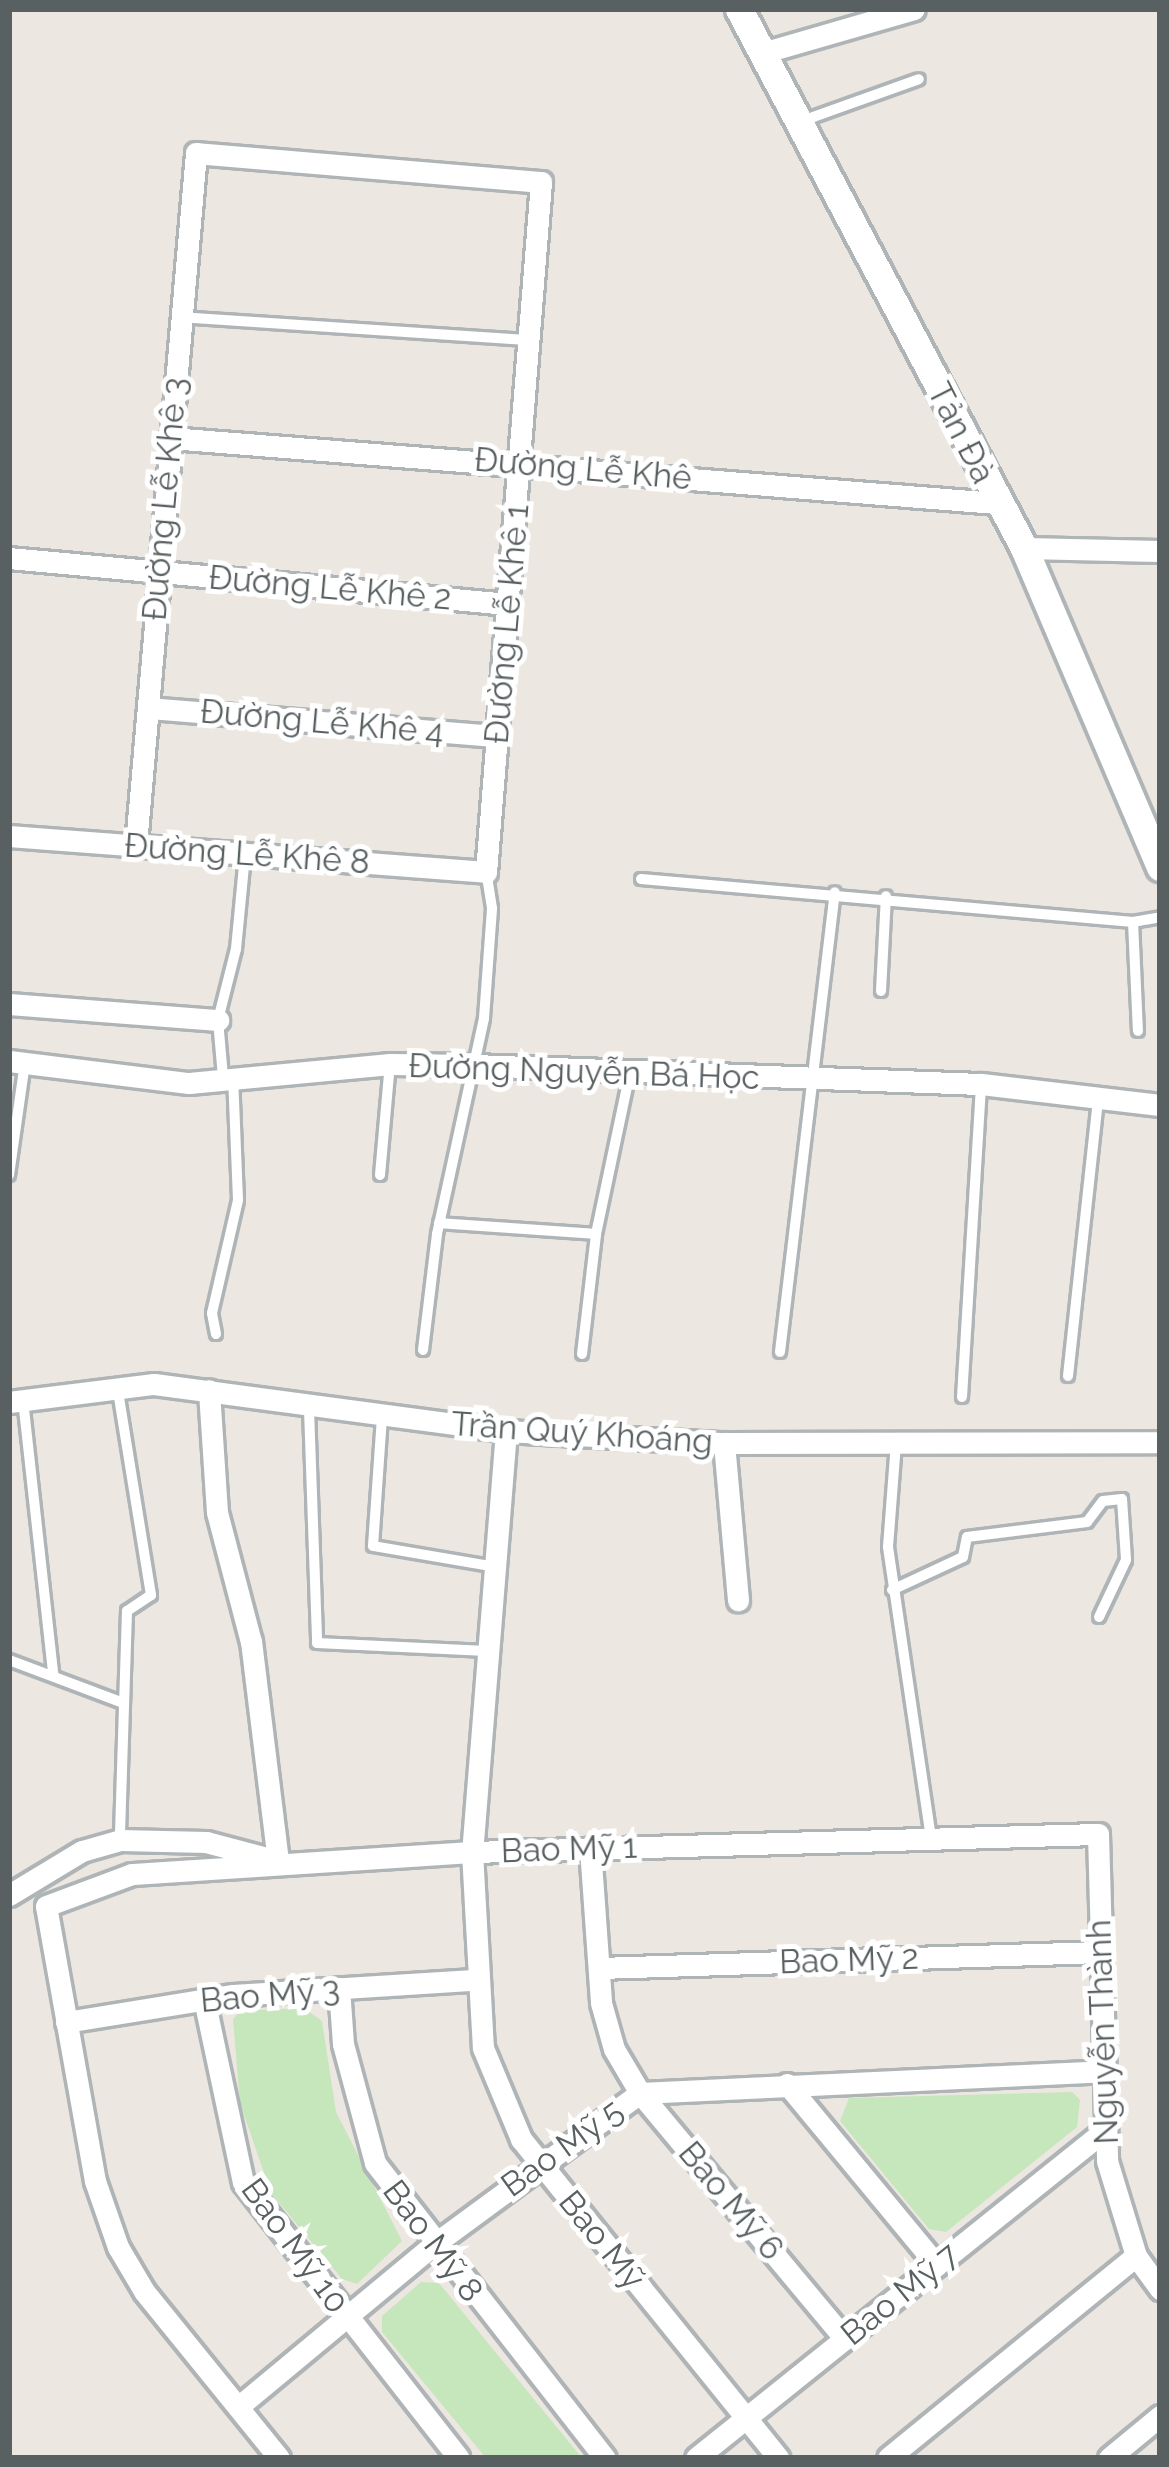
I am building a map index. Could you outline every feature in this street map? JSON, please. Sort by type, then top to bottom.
[{"type":"main road","name":"Tản Đà","points":[[739,9],[995,503],[1024,548],[1160,867]]},
{"type":"street","points":[[762,53],[914,9]]},
{"type":"street","name":"Đường Lễ Khê 1","points":[[196,153],[541,182],[486,872]]},
{"type":"street","name":"Đường Lễ Khê 3","points":[[136,845],[196,153]]},
{"type":"street","name":"Đường Lễ Khê","points":[[170,438],[995,503]]},
{"type":"street","points":[[1024,548],[1160,551]]},
{"type":"street","name":"Đường Lễ Khê 2","points":[[9,558],[508,604]]},
{"type":"street","name":"Đường Lễ Khê 4","points":[[148,708],[497,736]]},
{"type":"street","name":"Đường Lễ Khê 8","points":[[9,836],[486,872]]},
{"type":"street","points":[[9,1004],[218,1020]]},
{"type":"street","name":"Đường Nguyễn Bá Học","points":[[17,1062],[153,1081],[390,1064],[981,1084],[1160,1105]]},
{"type":"street","name":"Trần Quý Khoáng","points":[[16,1401],[117,1383],[209,1390],[309,1408],[506,1432],[724,1442],[1160,1442]]},
{"type":"street","points":[[9,1895],[82,1851],[120,1840],[206,1842],[278,1861],[251,1642],[217,1512],[209,1390]]},
{"type":"street","name":"Bao Mỹ","points":[[506,1432],[472,1852],[474,1980],[491,2078],[539,2162],[778,2458]]},
{"type":"street","points":[[724,1442],[738,1600]]},
{"type":"street","name":"Bao Mỹ 1","points":[[66,2022],[46,1906],[132,1874],[472,1852],[1098,1834]]},
{"type":"street","name":"Nguyễn Thành","points":[[1098,1834],[1104,2131],[1136,2256],[1160,2289]]},
{"type":"street","name":"Bao Mỹ 6","points":[[590,1848],[607,2031],[640,2092],[845,2338]]},
{"type":"street","name":"Bao Mỹ 2","points":[[599,1968],[1100,1952]]},
{"type":"street","name":"Bao Mỹ 3","points":[[66,2022],[205,1999],[474,1980]]},
{"type":"street","name":"Bao Mỹ 8","points":[[339,1988],[344,2044],[375,2163],[433,2245],[605,2458]]},
{"type":"street","name":"Bao Mỹ 10","points":[[205,1999],[243,2182],[459,2458]]},
{"type":"street","points":[[66,2022],[95,2181],[118,2247],[279,2458]]},
{"type":"street","name":"Bao Mỹ 5","points":[[238,2408],[433,2245],[539,2162],[640,2092],[1103,2071]]},
{"type":"street","points":[[787,2084],[937,2265]]},
{"type":"street","name":"Bao Mỹ 7","points":[[696,2458],[1104,2131]]},
{"type":"street","points":[[887,2458],[1136,2256]]},
{"type":"street","points":[[1109,2458],[1160,2416]]},
{"type":"lane","points":[[799,122],[919,79]]},
{"type":"lane","points":[[180,317],[530,340]]},
{"type":"lane","points":[[216,1334],[212,1313],[238,1200],[228,1076],[218,1020],[236,950],[245,854]]},
{"type":"lane","name":"Đường Lễ Khê 1","points":[[422,1350],[439,1223],[474,1065],[492,908],[486,872]]},
{"type":"lane","points":[[641,879],[886,896],[1133,922],[1160,917]]},
{"type":"lane","points":[[780,1352],[794,1207],[817,1082],[835,892]]},
{"type":"lane","points":[[881,991],[886,896]]},
{"type":"lane","points":[[1133,922],[1138,1030]]},
{"type":"lane","points":[[9,1175],[17,1062]]},
{"type":"lane","points":[[380,1175],[390,1064]]},
{"type":"lane","points":[[582,1354],[596,1234],[630,1073]]},
{"type":"lane","points":[[962,1396],[981,1084]]},
{"type":"lane","points":[[1068,1376],[1098,1099]]},
{"type":"lane","points":[[439,1223],[596,1234]]},
{"type":"lane","points":[[117,1383],[151,1595],[127,1611],[120,1840]]},
{"type":"lane","points":[[16,1401],[53,1673]]},
{"type":"lane","points":[[309,1408],[317,1643],[491,1652]]},
{"type":"lane","points":[[382,1417],[373,1546],[497,1568]]},
{"type":"lane","points":[[896,1439],[892,1590],[931,1838]]},
{"type":"lane","points":[[892,1590],[963,1557],[967,1537],[1087,1522],[1103,1501],[1122,1499],[1126,1560],[1099,1617]]},
{"type":"lane","points":[[9,1660],[121,1702]]},
{"type":"green space","points":[[304,2008],[322,2021],[336,2112],[402,2241],[357,2284],[342,2279],[271,2193],[240,2103],[233,2019],[240,2011]]},
{"type":"green space","points":[[1072,2092],[1080,2100],[1077,2127],[946,2232],[929,2229],[840,2121],[849,2098]]},
{"type":"green space","points":[[421,2282],[439,2283],[582,2458],[486,2458],[382,2332],[382,2316]]}]
